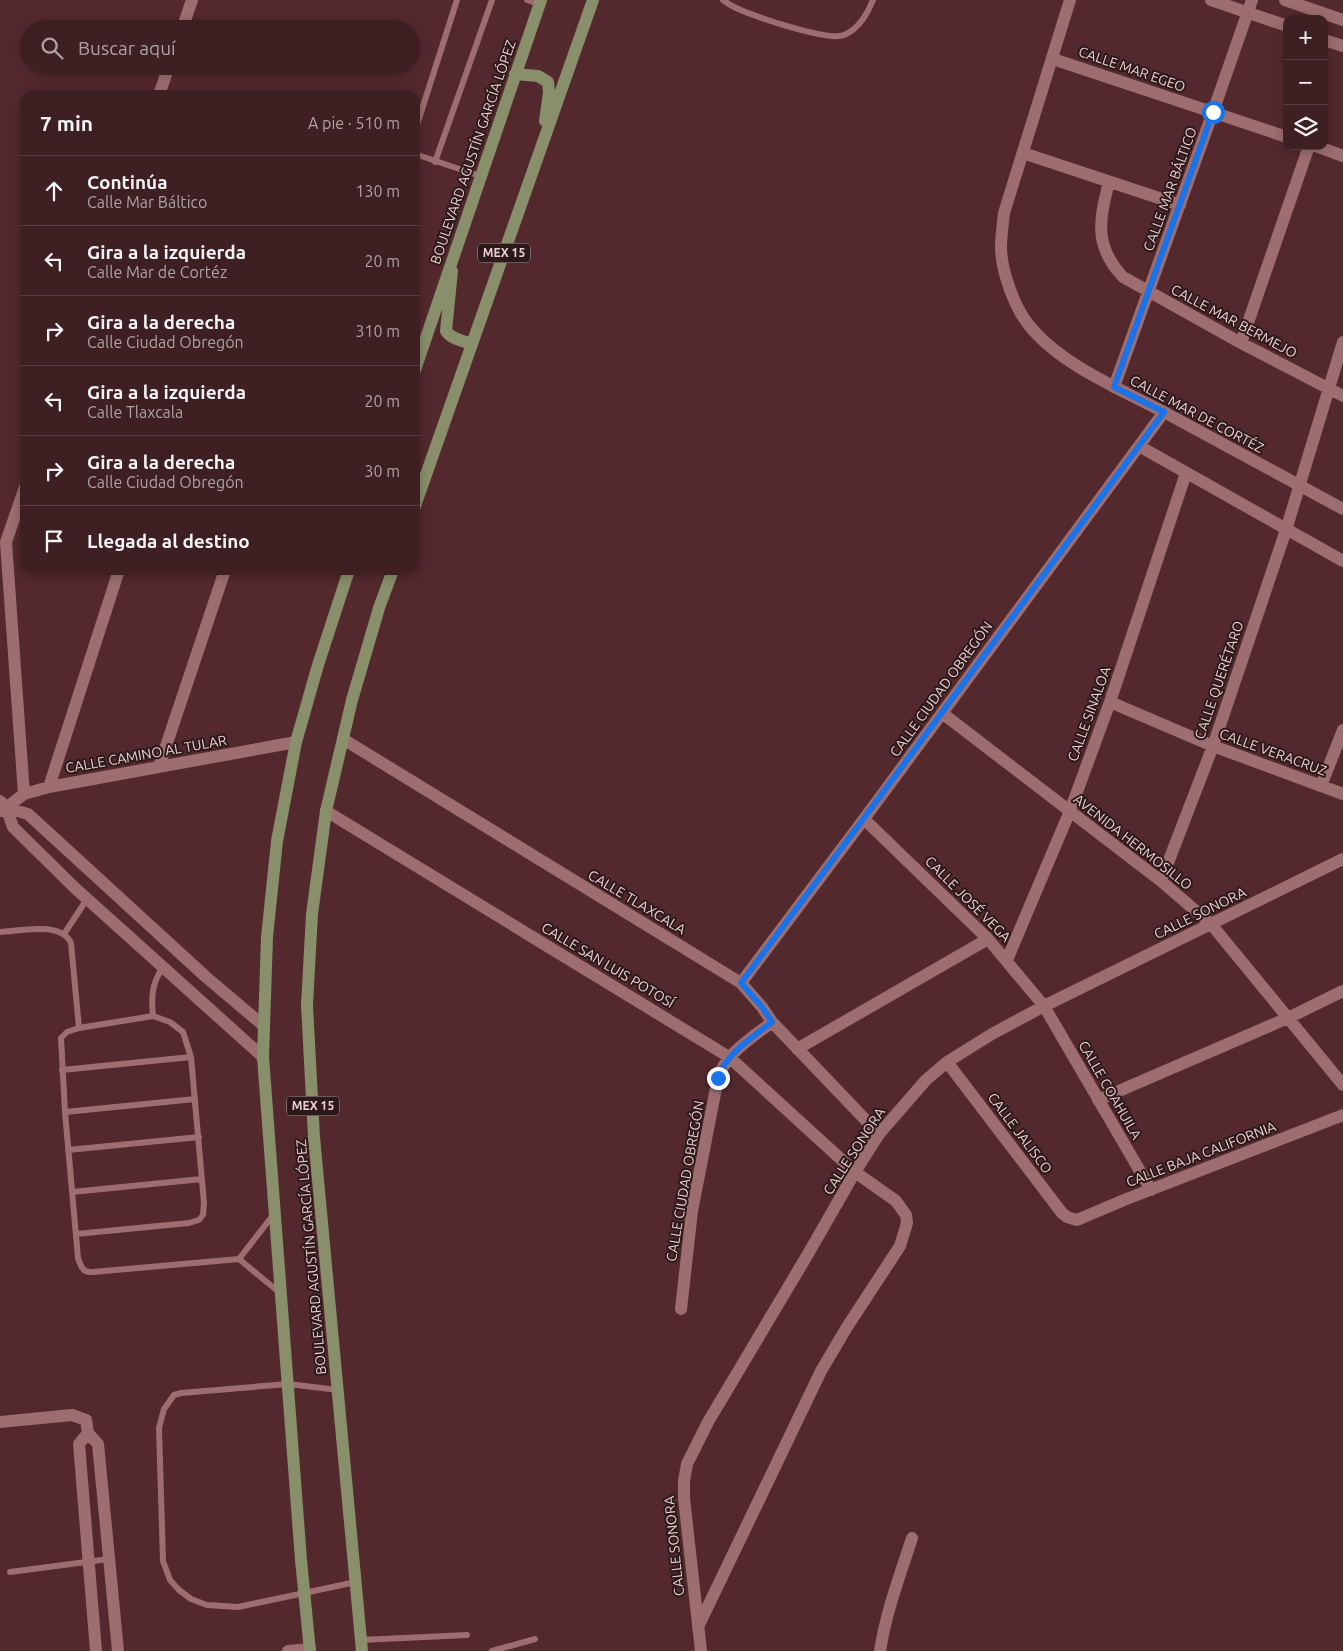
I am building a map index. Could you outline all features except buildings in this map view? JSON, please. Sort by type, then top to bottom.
[{"type":"main road","name":"MEX 15","points":[[420,492],[594,0]]},
{"type":"main road","name":"BOULEVARD AGUSTÍN GARCÍA LÓPEZ","points":[[420,342],[451,261],[540,2]]},
{"type":"main road","points":[[515,74],[538,76],[548,82],[549,92],[541,149]]},
{"type":"main road","points":[[451,261],[453,275],[446,331],[453,337],[472,344]]},
{"type":"main road","name":"MEX 15","points":[[310,1650],[263,1057],[266,937],[277,841],[296,742],[318,665],[347,575]]},
{"type":"main road","name":"BOULEVARD AGUSTÍN GARCÍA LÓPEZ","points":[[362,1646],[314,1136],[307,1005],[312,914],[326,811],[352,700],[379,608],[391,575]]},
{"type":"street","points":[[185,20],[192,0]]},
{"type":"street","name":"CALLE MAR DE CORTÉZ","points":[[1070,0],[1004,213],[1001,248],[1006,276],[1015,301],[1027,324],[1044,342],[1065,358],[1114,387],[1343,509]]},
{"type":"street","points":[[1211,0],[1250,6],[1283,24]]},
{"type":"street","points":[[1285,0],[1343,20]]},
{"type":"street","name":"CALLE MAR BÁLTICO","points":[[1114,387],[1250,6]]},
{"type":"street","points":[[1328,41],[1343,46]]},
{"type":"street","name":"CALLE MAR EGEO","points":[[1053,59],[1283,136]]},
{"type":"street","points":[[162,90],[166,75]]},
{"type":"street","points":[[1241,343],[1308,150]]},
{"type":"street","points":[[1327,150],[1343,156]]},
{"type":"street","points":[[1023,153],[1180,205]]},
{"type":"street","name":"CALLE MAR BERMEJO","points":[[1109,182],[1102,209],[1101,235],[1105,252],[1113,267],[1123,277],[1241,343],[1343,396]]},
{"type":"street","name":"CALLE QUERÉTARO","points":[[1161,881],[1213,746],[1286,530],[1343,342]]},
{"type":"street","name":"CALLE CIUDAD OBREGÓN","points":[[741,983],[1164,412]]},
{"type":"street","points":[[1139,446],[1343,561]]},
{"type":"street","name":"CALLE SINALOA","points":[[1006,960],[1070,811],[1110,702],[1186,473]]},
{"type":"street","points":[[20,499],[3,539],[24,794]]},
{"type":"street","points":[[49,787],[117,575]]},
{"type":"street","points":[[158,767],[223,575]]},
{"type":"street","name":"CALLE VERACRUZ","points":[[1110,702],[1213,746],[1343,794]]},
{"type":"street","name":"AVENIDA HERMOSILLO","points":[[942,713],[1161,881],[1211,924],[1343,1085]]},
{"type":"street","points":[[1321,786],[1343,730]]},
{"type":"street","name":"CALLE TLAXCALA","points":[[343,739],[741,983],[796,1049],[879,1134]]},
{"type":"street","name":"CALLE CAMINO AL TULAR","points":[[1,807],[24,794],[49,787],[296,742]]},
{"type":"street","points":[[1,807],[28,814],[206,978],[264,1026]]},
{"type":"street","points":[[1,807],[13,827],[86,899],[263,1057]]},
{"type":"street","name":"CALLE SAN LUIS POTOSÍ","points":[[326,811],[729,1057],[855,1172],[896,1200],[903,1208],[907,1223],[900,1246],[846,1328],[821,1371],[698,1627]]},
{"type":"street","name":"CALLE JOSÉ VEGA","points":[[864,818],[988,939],[1044,1006]]},
{"type":"street","name":"CALLE SONORA","points":[[701,1651],[684,1498],[687,1464],[708,1422],[879,1134],[920,1086],[947,1062],[992,1034],[1044,1006],[1343,859]]},
{"type":"street","points":[[103,913],[118,897]]},
{"type":"street","points":[[796,1049],[988,939]]},
{"type":"street","points":[[1098,1100],[1288,1018],[1343,991]]},
{"type":"street","name":"CALLE COAHUILA","points":[[1044,1006],[1151,1190]]},
{"type":"street","name":"CALLE CIUDAD OBREGÓN","points":[[681,1309],[692,1210],[718,1078],[729,1057],[772,1022]]},
{"type":"street","name":"CALLE JALISCO","points":[[947,1062],[1062,1213],[1071,1219]]},
{"type":"street","name":"CALLE BAJA CALIFORNIA","points":[[1071,1219],[1084,1218],[1343,1115]]},
{"type":"street","points":[[0,1422],[72,1415],[86,1420],[88,1433],[98,1444],[118,1651]]},
{"type":"street","points":[[88,1433],[79,1444],[96,1651]]},
{"type":"street","points":[[880,1651],[894,1593],[912,1538]]},
{"type":"street","points":[[288,1651],[310,1650]]},
{"type":"lane","points":[[420,115],[457,0]]},
{"type":"lane","points":[[435,162],[492,0]]},
{"type":"lane","points":[[527,0],[540,2]]},
{"type":"lane","points":[[723,0],[734,8],[763,18],[831,37],[844,36],[856,27],[863,20],[873,0]]},
{"type":"lane","points":[[420,156],[480,176]]},
{"type":"lane","points":[[64,934],[86,899]]},
{"type":"lane","points":[[0,932],[52,929],[64,934],[70,943],[79,1028]]},
{"type":"lane","points":[[153,1016],[152,992],[154,983],[163,968]]},
{"type":"lane","points":[[76,1234],[197,1222],[202,1217],[204,1211],[202,1178],[191,1057],[183,1032],[170,1022],[153,1016],[79,1028],[67,1032],[60,1038],[68,1150],[78,1258],[81,1266],[88,1272],[239,1259],[281,1294]]},
{"type":"lane","points":[[62,1070],[191,1057]]},
{"type":"lane","points":[[65,1112],[195,1099]]},
{"type":"lane","points":[[68,1150],[198,1137]]},
{"type":"lane","points":[[72,1192],[202,1178]]},
{"type":"lane","points":[[239,1259],[274,1213]]},
{"type":"lane","points":[[338,1390],[288,1384],[191,1391],[174,1395],[164,1409],[159,1428],[163,1561],[170,1580],[179,1590],[191,1599],[207,1604],[238,1606],[305,1594],[356,1582]]},
{"type":"lane","points":[[10,1572],[109,1559]]},
{"type":"lane","points":[[362,1646],[467,1635]]},
{"type":"lane","points":[[492,1651],[535,1639]]},
{"type":"route","points":[[718,1078],[729,1057],[772,1022],[762,1007],[741,983],[1164,412],[1114,387],[1213,112]]}]
